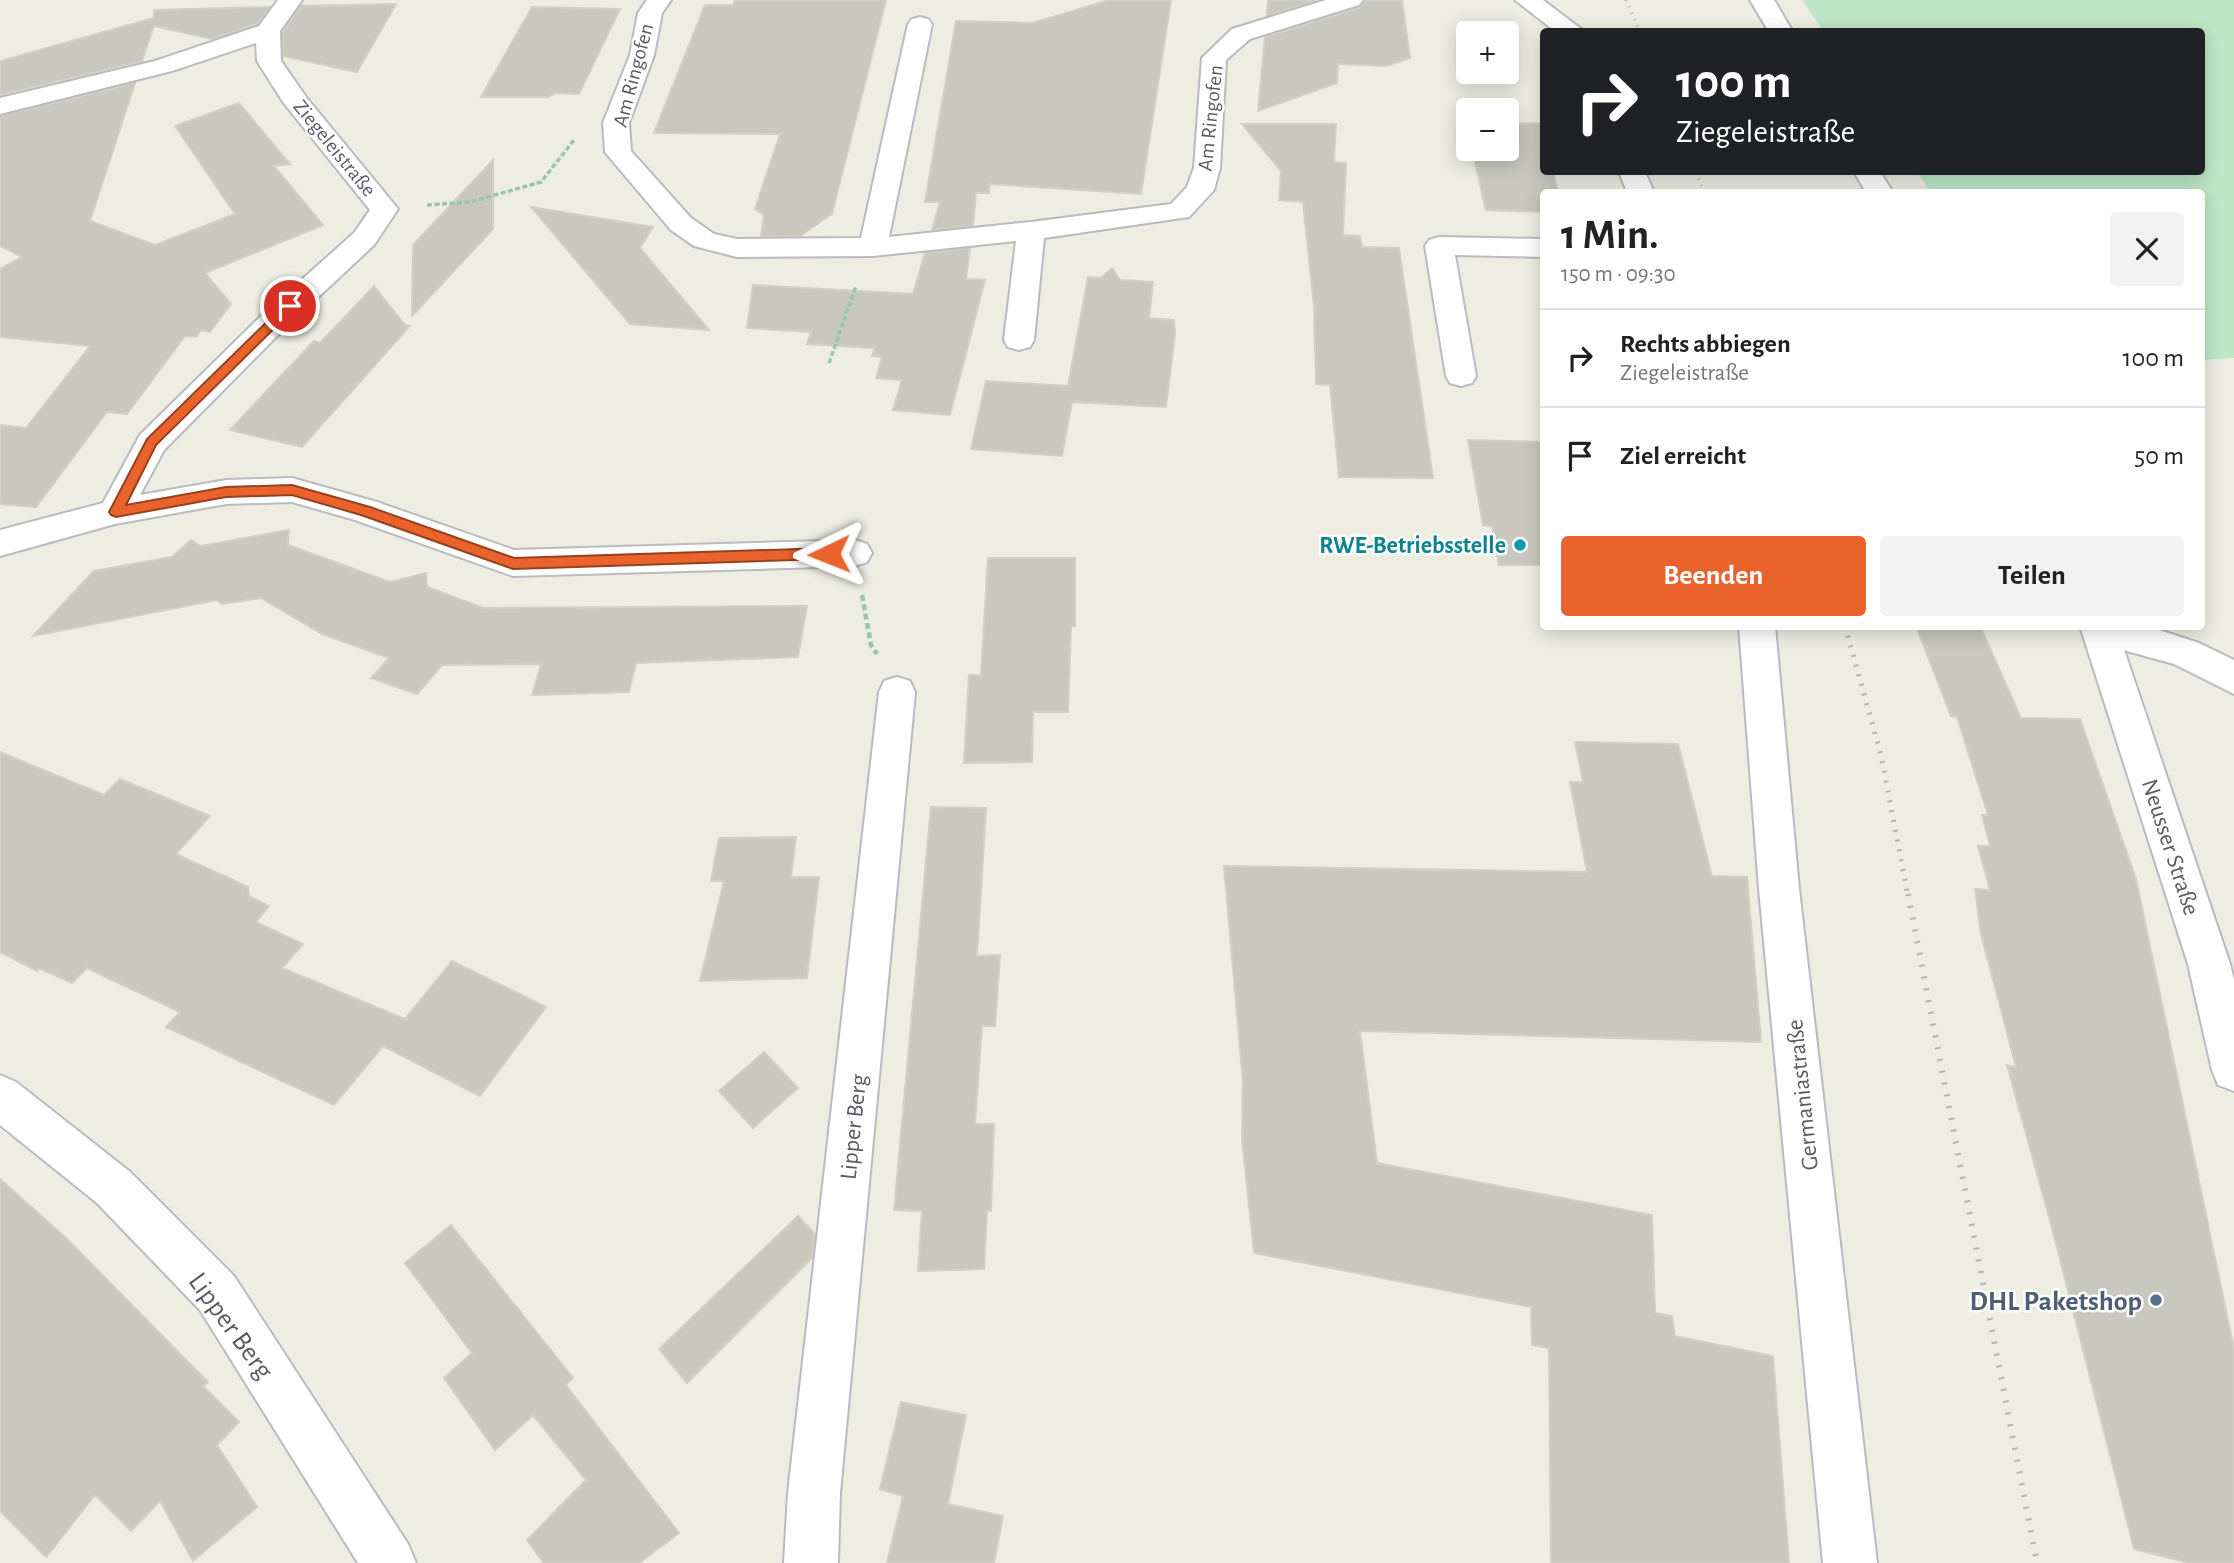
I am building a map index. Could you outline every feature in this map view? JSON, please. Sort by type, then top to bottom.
[{"type":"street","points":[[0,106],[163,66],[268,30],[290,0]]},
{"type":"street","name":"Am Ringofen","points":[[659,0],[650,13],[642,55],[616,123],[618,152],[681,224],[704,240],[737,248],[873,247],[1031,231],[1179,211],[1200,190],[1207,168],[1214,58],[1241,34],[1351,0]]},
{"type":"street","points":[[1527,0],[1567,28]]},
{"type":"street","points":[[1762,0],[1779,28]]},
{"type":"street","points":[[873,247],[920,24]]},
{"type":"street","name":"Ziegeleistraße","points":[[116,512],[151,443],[272,323],[364,239],[384,209],[296,102],[270,61],[268,30]]},
{"type":"street","points":[[163,66],[231,66],[270,61]]},
{"type":"street","points":[[1019,340],[1031,231]]},
{"type":"street","points":[[1461,376],[1439,246],[1540,248]]},
{"type":"street","points":[[0,543],[116,512],[226,492],[292,490],[365,511],[513,563],[855,553]]},
{"type":"street","name":"Germaniastraße","points":[[1757,630],[1779,889],[1850,1563]]},
{"type":"street","name":"Neusser Straße","points":[[2099,630],[2208,964],[2234,1070]]},
{"type":"street","points":[[2104,630],[2161,642],[2220,668],[2234,679]]},
{"type":"street","name":"Lipper Berg","points":[[811,1563],[814,1493],[897,692]]},
{"type":"street","name":"Lipper Berg","points":[[0,1097],[113,1187],[217,1293],[388,1563]]},
{"type":"path","points":[[384,209],[470,202],[541,182],[575,139],[596,127],[616,123]]},
{"type":"path","points":[[829,363],[860,271],[873,247]]},
{"type":"path","points":[[855,553],[872,645],[897,692]]},
{"type":"green space","points":[[1802,0],[2234,0],[2234,358],[2205,360],[2205,189],[1929,189],[1919,175],[2205,175],[2205,28],[1821,28]]},
{"type":"building","points":[[735,0],[886,0],[832,214],[800,236],[761,236],[764,215],[755,209],[780,134],[654,133],[705,5],[733,5]]},
{"type":"building","points":[[1109,0],[1171,0],[1141,194],[990,184],[989,193],[976,193],[973,226],[932,230],[940,202],[925,202],[956,21],[1033,23]]},
{"type":"building","points":[[1268,0],[1317,0],[1267,16]]},
{"type":"building","points":[[1366,0],[1402,0],[1410,58],[1386,66],[1338,64],[1337,83],[1258,111],[1265,37],[1360,8]]},
{"type":"building","points":[[396,4],[357,72],[283,56],[283,32],[301,6]]},
{"type":"building","points":[[270,7],[257,24],[212,39],[154,26],[142,61],[0,95],[0,61],[154,18],[154,10]]},
{"type":"building","points":[[532,7],[620,9],[579,94],[481,97]]},
{"type":"building","points":[[135,83],[90,221],[155,245],[235,214],[175,126],[239,103],[290,164],[274,166],[323,225],[205,273],[231,304],[210,332],[201,330],[196,337],[185,336],[127,414],[107,412],[36,507],[0,504],[0,425],[26,428],[90,346],[0,337],[0,269],[22,257],[0,246],[0,116]]},
{"type":"building","points":[[1540,123],[1540,175],[1554,175],[1557,189],[1540,189],[1540,212],[1486,210],[1475,161],[1519,161],[1519,124]]},
{"type":"building","points":[[1242,124],[1336,124],[1334,162],[1346,163],[1343,235],[1360,236],[1362,247],[1399,248],[1433,478],[1339,477],[1330,385],[1316,384],[1314,306],[1303,202],[1279,200],[1281,171]]},
{"type":"building","points":[[493,160],[493,229],[412,316],[413,245]]},
{"type":"building","points":[[531,207],[653,227],[640,248],[709,330],[630,324]]},
{"type":"building","points":[[970,248],[966,279],[985,280],[950,415],[893,410],[902,380],[876,378],[882,357],[872,356],[875,348],[807,344],[811,332],[747,328],[753,285],[913,294],[925,253]]},
{"type":"building","points":[[1112,268],[1120,280],[1153,282],[1149,318],[1174,320],[1175,333],[1166,407],[1072,402],[1062,456],[971,449],[986,381],[1068,386],[1088,277],[1101,278]]},
{"type":"building","points":[[374,286],[405,325],[410,326],[302,447],[230,430],[314,341],[320,343]]},
{"type":"building","name":"RWE-Betriebsstelle","points":[[1468,440],[1540,442],[1540,565],[1499,565],[1492,526],[1483,525]]},
{"type":"building","points":[[289,530],[288,545],[390,582],[426,573],[427,587],[483,608],[807,606],[798,657],[636,663],[629,692],[532,695],[541,664],[442,665],[417,694],[371,678],[389,658],[322,634],[261,598],[222,604],[217,600],[33,636],[94,571],[172,557],[191,540],[201,546]]},
{"type":"building","points":[[988,558],[1075,558],[1075,626],[1071,626],[1068,712],[1033,712],[1032,762],[964,763],[969,675],[981,675]]},
{"type":"building","points":[[1918,630],[1982,630],[2021,718],[2080,719],[2136,879],[2234,1349],[2234,1563],[2189,1563],[2134,1549],[2052,1228],[2007,1065],[2016,1067],[1981,934],[1975,889],[1990,890],[1978,846],[1990,846],[1982,815],[1988,815],[1957,717],[1951,716]]},
{"type":"building","points":[[1575,742],[1678,744],[1712,876],[1747,877],[1761,1042],[1360,1031],[1377,1163],[1652,1215],[1655,1313],[1672,1316],[1675,1336],[1773,1356],[1789,1563],[1551,1563],[1549,1348],[1532,1345],[1531,1307],[1254,1253],[1242,1139],[1243,1083],[1224,866],[1587,872],[1570,782],[1583,782]]},
{"type":"building","points":[[0,752],[104,795],[120,779],[210,816],[176,854],[248,887],[249,896],[269,906],[256,922],[303,944],[282,968],[405,1019],[452,961],[546,1007],[480,1096],[383,1046],[334,1105],[166,1027],[180,1012],[87,968],[72,983],[39,968],[37,971],[0,952]]},
{"type":"building","points":[[931,807],[986,808],[977,956],[1000,955],[995,1026],[982,1026],[975,1124],[994,1124],[991,1211],[987,1210],[984,1269],[918,1271],[922,1211],[894,1210]]},
{"type":"building","points":[[796,837],[791,877],[819,877],[807,978],[700,981],[724,881],[711,881],[719,838]]},
{"type":"building","points":[[764,1052],[798,1088],[753,1128],[719,1091]]},
{"type":"building","points":[[0,1179],[65,1237],[208,1382],[203,1386],[239,1422],[217,1445],[257,1507],[193,1561],[160,1501],[131,1531],[95,1495],[46,1557],[0,1511]]},
{"type":"building","points":[[798,1216],[815,1234],[812,1258],[687,1383],[659,1349]]},
{"type":"building","points":[[451,1225],[573,1378],[566,1385],[679,1533],[639,1563],[544,1563],[527,1540],[586,1480],[533,1415],[495,1450],[444,1378],[472,1353],[405,1263]]},
{"type":"building","points":[[901,1402],[966,1415],[948,1504],[1003,1516],[994,1563],[887,1563],[903,1496],[880,1489]]},
{"type":"railway","points":[[1626,0],[1638,28]]},
{"type":"railway","points":[[1697,175],[1703,189]]},
{"type":"railway","points":[[1846,630],[1881,755],[1908,896]]},
{"type":"railway","points":[[1908,894],[2037,1563]]},
{"type":"place","name":"RWE-Betriebsstelle","points":[[1520,545]]},
{"type":"place","name":"DHL Paketshop","points":[[2156,1300]]},
{"type":"route","points":[[290,306],[151,443],[116,512],[226,492],[292,490],[365,511],[513,563],[829,554]]}]
